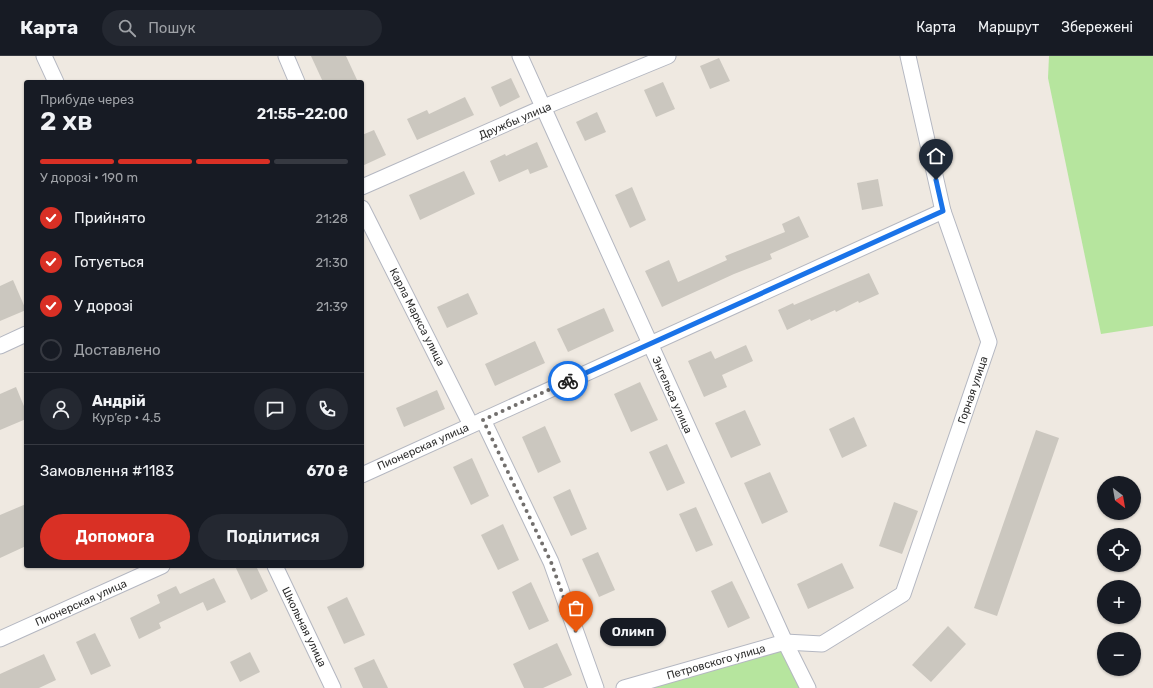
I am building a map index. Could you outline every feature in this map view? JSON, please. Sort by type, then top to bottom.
[{"type":"street","points":[[44,56],[55,80]]},
{"type":"street","points":[[286,56],[296,80]]},
{"type":"street","name":"Энгельса улица","points":[[520,56],[784,642],[808,688]]},
{"type":"street","name":"Дружбы улица","points":[[364,186],[544,107],[668,56]]},
{"type":"street","name":"Горная улица","points":[[784,642],[822,644],[903,594],[990,342],[943,211],[908,56]]},
{"type":"street","name":"Пионерская улица","points":[[364,474],[943,211]]},
{"type":"street","name":"Карла Маркса улица","points":[[364,212],[551,562],[596,688]]},
{"type":"street","points":[[0,346],[24,335]]},
{"type":"street","name":"Пионерская улица","points":[[0,640],[158,568]]},
{"type":"street","name":"Школьная улица","points":[[276,568],[333,688]]},
{"type":"street","name":"Петровского улица","points":[[624,688],[784,642]]},
{"type":"green space","points":[[1049,56],[1153,56],[1153,326],[1101,334],[1048,78]]},
{"type":"green space","points":[[785,642],[808,688],[624,688]]},
{"type":"building","points":[[311,56],[346,56],[357,80],[322,80]]},
{"type":"building","points":[[719,58],[730,81],[710,89],[700,66]]},
{"type":"building","points":[[511,78],[520,97],[500,107],[491,87]]},
{"type":"building","points":[[663,82],[675,109],[656,117],[644,90]]},
{"type":"building","points":[[465,97],[474,115],[417,140],[407,119],[427,110],[429,114]]},
{"type":"building","points":[[597,112],[606,132],[585,141],[576,122]]},
{"type":"building","points":[[374,130],[386,155],[364,165],[364,134]]},
{"type":"building","points":[[537,142],[548,167],[530,174],[528,169],[499,182],[490,161],[505,154],[506,156]]},
{"type":"building","points":[[464,171],[475,194],[420,220],[409,195]]},
{"type":"building","points":[[878,179],[883,206],[862,210],[857,183]]},
{"type":"building","points":[[632,187],[646,220],[630,228],[615,195]]},
{"type":"building","points":[[799,216],[809,237],[770,254],[772,259],[734,274],[662,307],[645,271],[669,260],[678,282],[727,260],[725,256],[785,232],[782,224]]},
{"type":"building","points":[[869,273],[879,294],[859,303],[858,301],[836,312],[835,310],[811,321],[810,319],[787,330],[778,310],[793,303],[794,305]]},
{"type":"building","points":[[13,280],[24,305],[24,311],[0,321],[0,286]]},
{"type":"building","points":[[468,293],[478,314],[447,328],[437,307]]},
{"type":"building","points":[[604,308],[614,331],[568,352],[557,329]]},
{"type":"building","points":[[535,341],[545,363],[495,386],[485,364]]},
{"type":"building","points":[[746,345],[753,361],[722,375],[727,387],[704,397],[688,361],[711,351],[715,359]]},
{"type":"building","points":[[640,382],[658,420],[631,432],[614,394]]},
{"type":"building","points":[[16,387],[24,406],[24,420],[0,430],[0,394]]},
{"type":"building","points":[[437,390],[445,409],[404,427],[396,408]]},
{"type":"building","points":[[745,410],[761,445],[731,458],[715,423]]},
{"type":"building","points":[[854,417],[867,446],[842,458],[829,429]]},
{"type":"building","points":[[545,426],[561,462],[538,473],[522,437]]},
{"type":"building","points":[[1036,430],[1059,438],[997,616],[974,608]]},
{"type":"building","points":[[667,444],[685,483],[667,491],[649,452]]},
{"type":"building","points":[[472,458],[489,496],[471,505],[453,467]]},
{"type":"building","points":[[770,472],[788,512],[762,524],[744,483]]},
{"type":"building","points":[[570,489],[587,529],[571,536],[553,497]]},
{"type":"building","points":[[894,502],[918,511],[902,554],[879,546]]},
{"type":"building","points":[[24,505],[24,547],[0,558],[0,515]]},
{"type":"building","points":[[696,507],[713,545],[696,552],[679,514]]},
{"type":"building","points":[[503,524],[519,560],[498,570],[481,535]]},
{"type":"building","points":[[598,552],[615,590],[599,597],[582,559]]},
{"type":"building","points":[[842,563],[854,588],[808,609],[797,584]]},
{"type":"building","points":[[236,568],[257,568],[268,591],[251,600]]},
{"type":"building","points":[[214,578],[226,602],[207,611],[203,602],[159,623],[161,628],[139,639],[130,618],[160,603],[157,595],[176,586],[180,594]]},
{"type":"building","points":[[732,581],[750,618],[728,628],[711,591]]},
{"type":"building","points":[[531,582],[549,621],[529,630],[512,592]]},
{"type":"building","points":[[347,597],[365,635],[344,644],[327,607]]},
{"type":"building","points":[[948,626],[966,644],[931,682],[912,665]]},
{"type":"building","points":[[95,633],[111,666],[91,675],[76,642]]},
{"type":"building","points":[[557,643],[572,675],[543,688],[524,688],[513,664]]},
{"type":"building","points":[[250,652],[260,672],[240,682],[230,662]]},
{"type":"building","points":[[44,654],[56,680],[39,688],[0,688],[0,674]]},
{"type":"building","points":[[374,659],[388,688],[363,688],[354,668]]},
{"type":"way so far","points":[[568,381],[483,420],[551,562],[576,632]]},
{"type":"place","name":"Олимп","points":[[576,632]]},
{"type":"route","points":[[568,381],[943,211],[936,180]]}]
